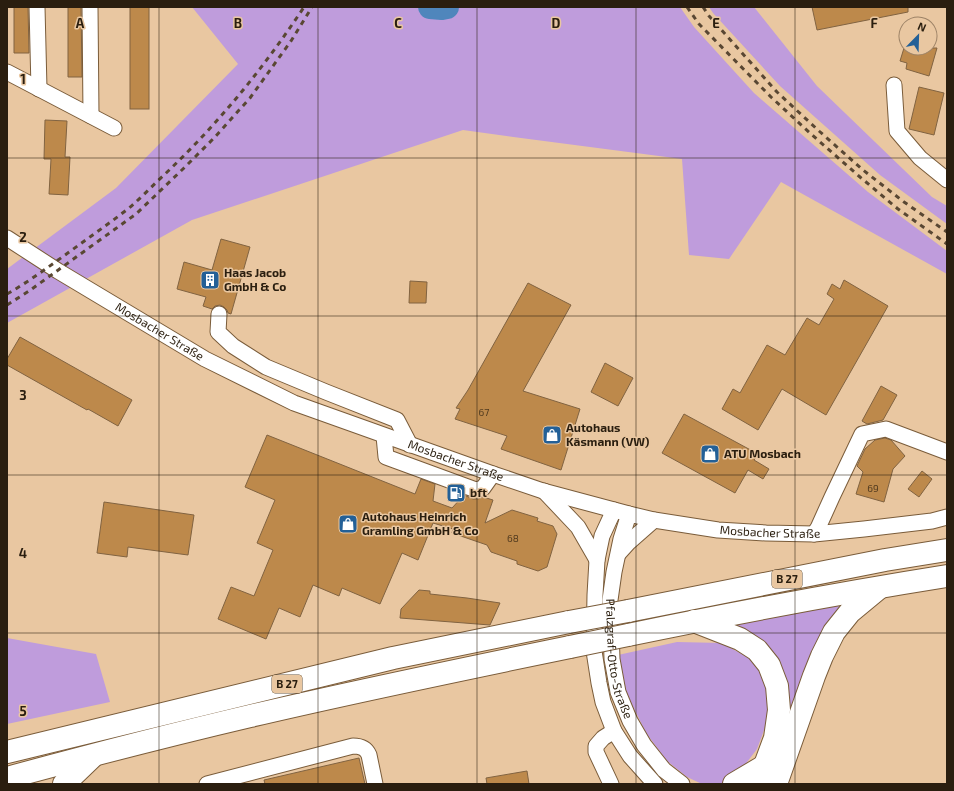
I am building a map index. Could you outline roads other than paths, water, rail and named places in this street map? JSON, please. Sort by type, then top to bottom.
[{"type":"highway","name":"B 27","points":[[7,752],[393,658],[885,560],[947,550]]},
{"type":"highway","name":"B 27","points":[[7,778],[95,754],[249,716],[399,682],[694,621],[947,576]]},
{"type":"highway","points":[[776,784],[814,676],[834,632],[850,612],[880,587]]},
{"type":"highway","points":[[694,621],[740,639],[757,650],[769,664],[777,686],[780,710],[775,738],[762,774],[734,784]]},
{"type":"highway","points":[[64,784],[95,754]]},
{"type":"street","points":[[37,7],[39,88]]},
{"type":"street","points":[[90,7],[91,116]]},
{"type":"street","points":[[7,72],[114,128]]},
{"type":"street","points":[[894,85],[897,131],[920,158],[947,180]]},
{"type":"street","name":"Mosbacher Straße","points":[[7,238],[58,271],[205,359],[294,403],[543,491],[654,520],[718,530],[814,534],[932,521],[947,517]]},
{"type":"street","points":[[219,314],[218,332],[234,346],[266,367],[397,420],[410,445]]},
{"type":"street","points":[[814,534],[862,434],[886,429],[947,452]]},
{"type":"street","points":[[384,436],[386,457],[476,490],[483,488],[493,474]]},
{"type":"street","points":[[543,491],[578,527],[597,560]]},
{"type":"street","name":"Pfalzgraf-Otto-Straße","points":[[614,510],[602,536],[597,560],[594,652],[603,702],[614,731],[630,756],[655,784]]},
{"type":"street","name":"Pfalzgraf-Otto-Straße","points":[[629,514],[614,572],[610,600],[612,659],[618,692],[630,721],[644,745],[664,770],[682,784]]},
{"type":"street","points":[[618,554],[654,520]]},
{"type":"street","points":[[611,784],[596,752],[596,746],[603,738],[614,731]]},
{"type":"street","points":[[207,784],[353,746],[359,746],[364,748],[370,755],[375,784]]},
{"type":"waterway","points":[[430,7],[447,7]]},
{"type":"railway","points":[[7,294],[40,273],[122,214],[184,156],[221,116],[256,74],[304,7]]},
{"type":"railway","points":[[7,305],[29,291],[136,214],[184,168],[214,138],[250,98],[291,41],[312,7]]},
{"type":"railway","points":[[687,7],[699,24],[771,97],[811,134],[898,209],[947,244]]},
{"type":"railway","points":[[703,7],[709,16],[777,92],[819,131],[863,170],[904,202],[947,232]]},
{"type":"place","name":"Haas Jacob GmbH & Co","points":[[210,280]]},
{"type":"place","name":"Autohaus Käsmann (VW)","points":[[552,435]]},
{"type":"place","name":"ATU Mosbach","points":[[710,454]]},
{"type":"place","name":"bft","points":[[456,493]]},
{"type":"place","name":"Autohaus Heinrich Gramling GmbH & Co","points":[[348,524]]}]
